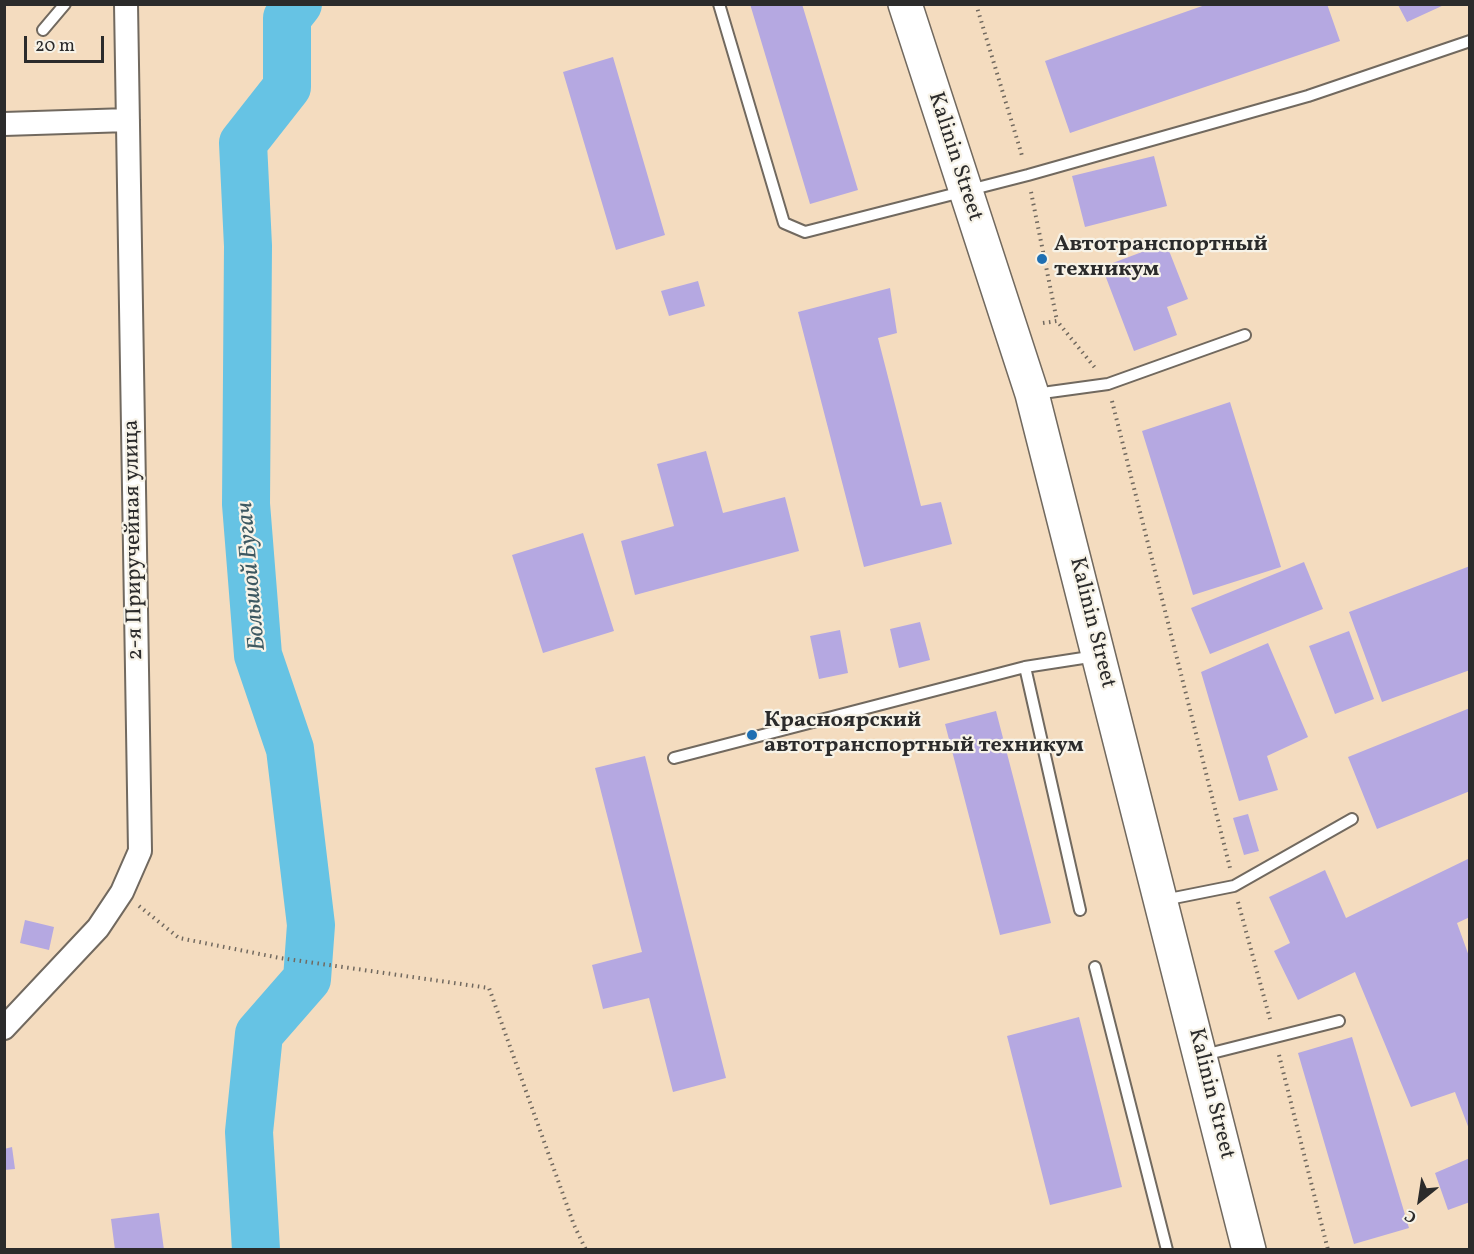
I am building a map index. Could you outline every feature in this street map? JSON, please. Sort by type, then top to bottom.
[{"type":"main road","name":"Kalinin Street","points":[[905,4],[1032,394],[1249,1250]]},
{"type":"street","name":"2-я Приручейная улица","points":[[4,1028],[98,928],[123,892],[140,851],[126,4]]},
{"type":"street","points":[[4,124],[128,120]]},
{"type":"lane","points":[[43,30],[65,4]]},
{"type":"lane","points":[[718,4],[784,223],[805,232],[965,191],[1308,96],[1470,41]]},
{"type":"lane","points":[[1032,394],[1108,384],[1245,334]]},
{"type":"lane","points":[[674,758],[1025,667],[1100,655]]},
{"type":"lane","points":[[1025,667],[1080,910]]},
{"type":"lane","points":[[1161,900],[1234,886],[1352,819]]},
{"type":"lane","points":[[1095,967],[1167,1250]]},
{"type":"lane","points":[[1200,1056],[1274,1036],[1339,1022]]},
{"type":"path","points":[[1043,323],[1057,321],[1108,384],[1328,1250]]},
{"type":"path","points":[[123,892],[179,938],[280,958],[489,988],[574,1225],[586,1250]]},
{"type":"building","points":[[750,4],[802,4],[858,190],[810,204]]},
{"type":"building","points":[[1208,4],[1327,4],[1340,41],[1070,133],[1045,61]]},
{"type":"building","points":[[1398,5],[1444,5],[1407,22]]},
{"type":"building","points":[[613,57],[665,235],[616,250],[563,72]]},
{"type":"building","points":[[1154,156],[1167,206],[1085,227],[1072,176]]},
{"type":"building","points":[[1166,243],[1188,299],[1167,307],[1177,335],[1134,351],[1102,267]]},
{"type":"building","points":[[698,281],[705,306],[669,316],[661,291]]},
{"type":"building","points":[[890,288],[897,333],[878,338],[921,506],[941,502],[952,544],[864,567],[798,312]]},
{"type":"building","points":[[1230,402],[1281,567],[1193,595],[1142,431]]},
{"type":"building","points":[[706,451],[723,513],[785,497],[799,551],[635,595],[621,541],[674,526],[657,464]]},
{"type":"building","points":[[583,533],[614,631],[543,653],[512,555]]},
{"type":"building","points":[[1304,562],[1323,609],[1210,654],[1191,608]]},
{"type":"building","points":[[1470,566],[1470,670],[1382,702],[1349,612]]},
{"type":"building","points":[[920,622],[930,660],[899,668],[890,629]]},
{"type":"building","points":[[840,630],[848,673],[819,679],[810,636]]},
{"type":"building","points":[[1349,631],[1374,699],[1335,714],[1309,646]]},
{"type":"building","points":[[1268,643],[1308,737],[1267,756],[1278,790],[1239,801],[1201,672]]},
{"type":"building","points":[[1470,708],[1470,791],[1377,829],[1348,757]]},
{"type":"building","points":[[996,711],[1051,923],[1000,935],[945,724]]},
{"type":"building","points":[[645,756],[726,1078],[673,1092],[649,998],[603,1009],[592,965],[642,952],[595,768]]},
{"type":"building","points":[[1248,814],[1259,851],[1244,855],[1233,818]]},
{"type":"building","points":[[1470,858],[1470,917],[1457,923],[1470,959],[1469,1129],[1455,1092],[1411,1107],[1355,972],[1298,1000],[1274,951],[1290,943],[1269,897],[1325,870],[1346,918]]},
{"type":"building","points":[[25,920],[54,927],[49,950],[20,943]]},
{"type":"building","points":[[1079,1017],[1122,1187],[1050,1205],[1007,1036]]},
{"type":"building","points":[[1352,1037],[1409,1228],[1354,1244],[1298,1053]]},
{"type":"building","points":[[12,1147],[15,1169],[4,1170],[4,1149]]},
{"type":"building","points":[[1470,1158],[1470,1202],[1448,1210],[1435,1173]]},
{"type":"building","points":[[159,1213],[164,1250],[115,1250],[111,1219]]},
{"type":"waterway","name":"Большой Бугач","points":[[256,1250],[249,1132],[259,1034],[307,979],[311,925],[290,749],[258,655],[246,504],[248,246],[243,143],[287,87],[287,18],[298,4]]},
{"type":"place","name":"Автотранспортный техникум","points":[[1042,259]]},
{"type":"place","name":"Красноярский автотранспортный техникум","points":[[752,735]]}]
